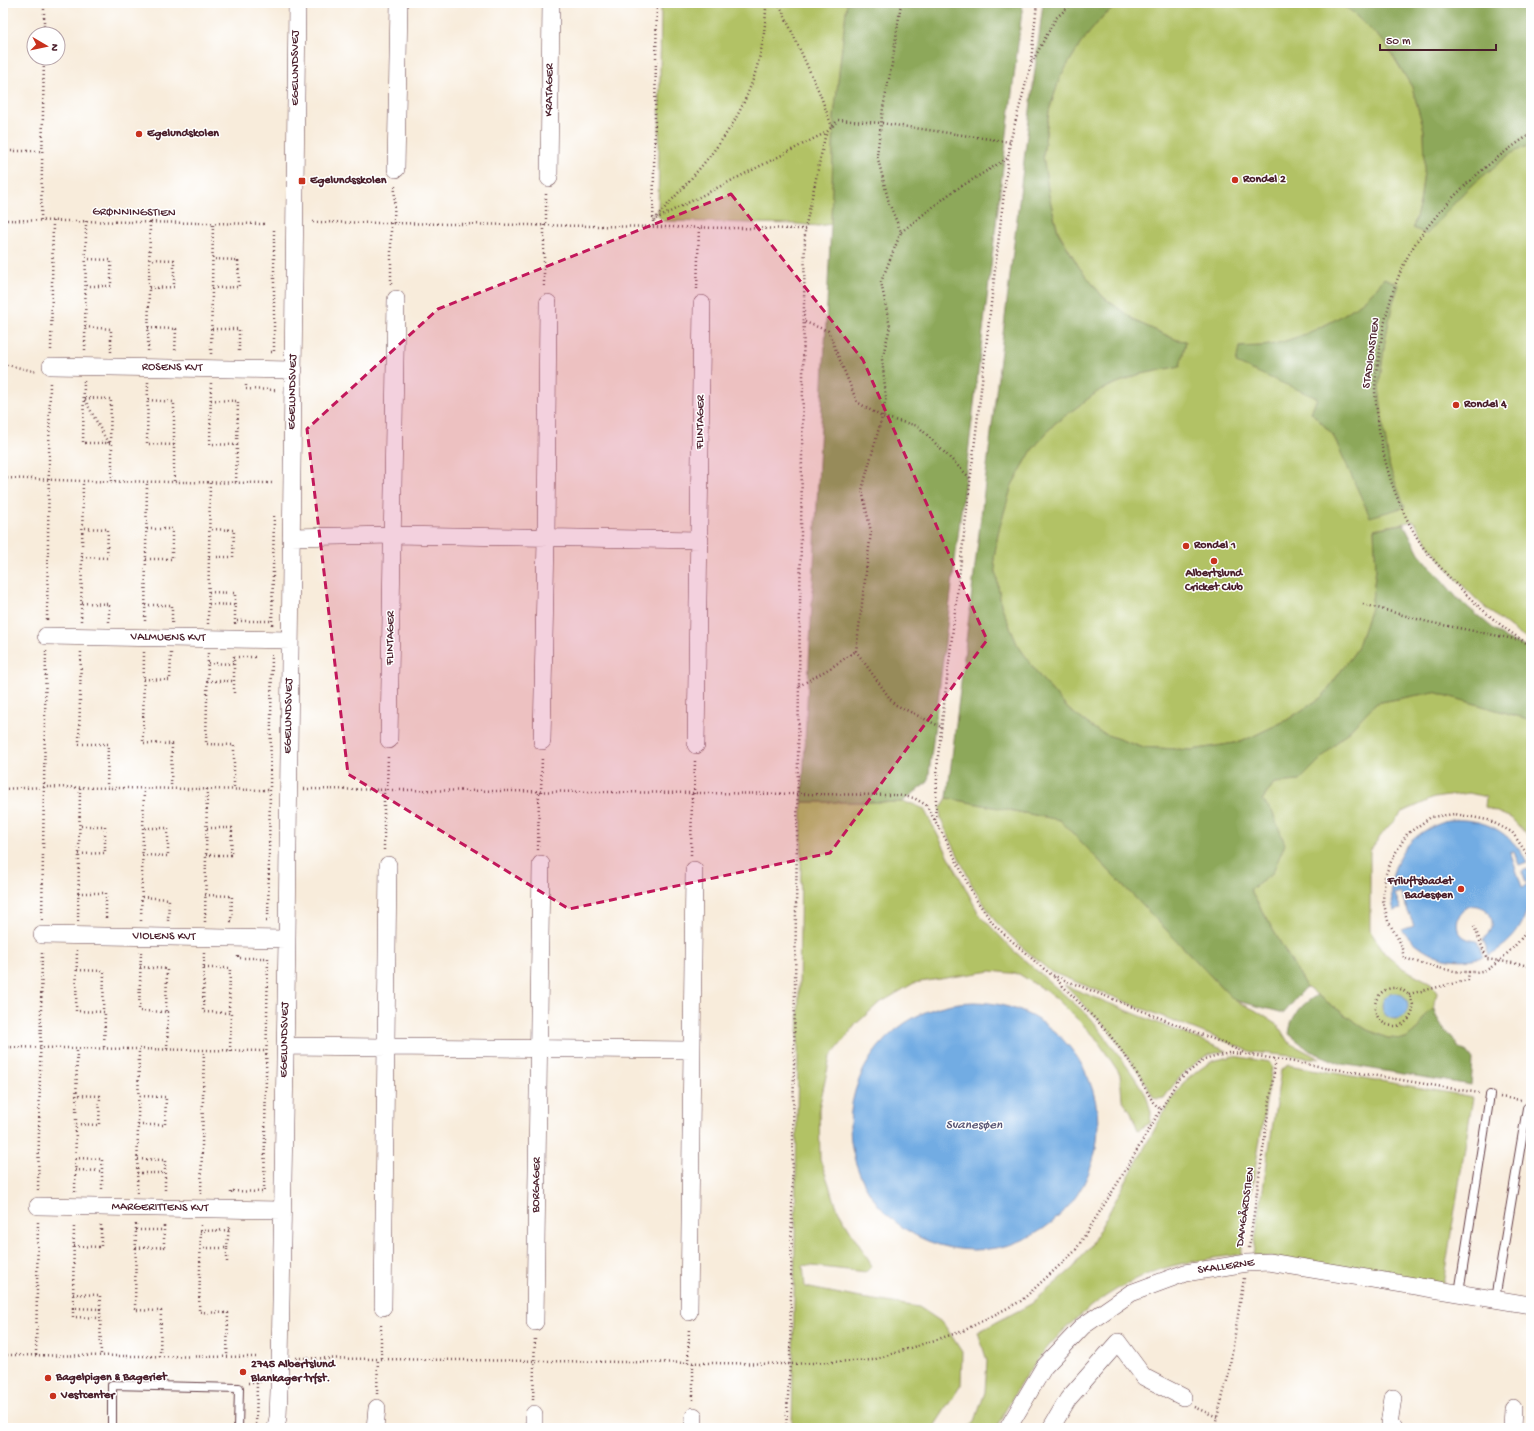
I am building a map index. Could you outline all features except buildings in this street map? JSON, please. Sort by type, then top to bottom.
[{"type":"street","name":"EGELUNDSVEJ","points":[[276,1428],[278,1417],[280,1370],[287,939],[297,3]]},
{"type":"street","points":[[396,169],[399,3]]},
{"type":"street","name":"KRATAGER","points":[[549,178],[551,3]]},
{"type":"street","name":"FLINTAGER","points":[[389,740],[396,300]]},
{"type":"street","points":[[542,741],[546,538],[548,303]]},
{"type":"street","name":"FLINTAGER","points":[[696,745],[700,540],[702,304]]},
{"type":"street","name":"ROSENS KVT","points":[[51,369],[111,367],[211,368],[246,361],[294,370]]},
{"type":"street","points":[[291,537],[393,535],[700,540]]},
{"type":"street","name":"VALMUENS KVT","points":[[46,636],[290,640]]},
{"type":"street","name":"BORGAGER","points":[[535,1322],[541,864]]},
{"type":"street","points":[[383,1307],[388,865]]},
{"type":"street","points":[[689,1312],[694,870]]},
{"type":"street","name":"VIOLENS KVT","points":[[42,935],[287,939]]},
{"type":"street","points":[[285,1046],[692,1050]]},
{"type":"street","name":"MARGERITTENS KVT","points":[[38,1206],[282,1210]]},
{"type":"street","name":"SKALLERNE","points":[[1008,1428],[1044,1367],[1083,1326],[1131,1293],[1185,1273],[1247,1263],[1269,1262],[1531,1305]]},
{"type":"street","points":[[1051,1428],[1068,1399],[1118,1342],[1144,1377],[1183,1397]]},
{"type":"street","points":[[1393,1398],[1389,1424],[1394,1428]]},
{"type":"street","points":[[375,1428],[377,1408]]},
{"type":"street","points":[[1512,1428],[1513,1408]]},
{"type":"lane","points":[[1459,1293],[1490,1095]]},
{"type":"lane","points":[[1495,1299],[1525,1104]]},
{"type":"lane","points":[[112,1428],[112,1385],[239,1388],[238,1428]]},
{"type":"path","points":[[44,3],[44,26]]},
{"type":"path","points":[[653,226],[657,3]]},
{"type":"path","points":[[654,220],[688,182],[722,140],[742,106],[753,80],[764,31],[766,3]]},
{"type":"path","points":[[776,3],[782,10],[820,94],[832,127]]},
{"type":"path","points":[[901,3],[877,155],[889,203],[901,232]]},
{"type":"path","points":[[935,820],[941,727],[1008,158],[1010,142],[1031,64],[1037,3]]},
{"type":"path","points":[[1031,64],[1056,18],[1073,3]]},
{"type":"path","points":[[41,220],[44,66]]},
{"type":"path","points":[[654,220],[827,132],[838,120],[881,123],[1010,142]]},
{"type":"path","points":[[786,1428],[790,1364],[805,322],[805,229],[827,132]]},
{"type":"path","name":"STADIONSTIEN","points":[[1531,134],[1505,151],[1461,189],[1422,234],[1404,264],[1390,300],[1382,339],[1375,388],[1378,426],[1387,471],[1400,507],[1421,545],[1478,607],[1505,629],[1531,646]]},
{"type":"path","points":[[3,151],[42,151]]},
{"type":"path","points":[[941,727],[894,704],[856,651],[871,532],[862,490],[886,397],[882,359],[890,328],[881,282],[901,232],[952,192],[1008,158]]},
{"type":"path","points":[[396,169],[391,288],[396,300]]},
{"type":"path","points":[[548,303],[544,286],[546,187],[549,178]]},
{"type":"path","name":"GRØNNINGSTIEN","points":[[3,220],[266,224]]},
{"type":"path","points":[[36,1355],[53,220]]},
{"type":"path","points":[[313,222],[805,229]]},
{"type":"path","points":[[213,223],[210,444],[237,445]]},
{"type":"path","points":[[699,227],[697,291],[702,304]]},
{"type":"path","points":[[267,352],[274,352],[274,229]]},
{"type":"path","points":[[86,259],[111,260],[111,286],[86,286]]},
{"type":"path","points":[[212,288],[239,288],[238,260],[213,259]]},
{"type":"path","points":[[149,288],[174,287],[174,260],[150,260]]},
{"type":"path","points":[[805,322],[828,331],[857,402],[882,417],[918,426],[970,479]]},
{"type":"path","points":[[85,327],[111,329],[111,367]]},
{"type":"path","points":[[148,328],[176,329],[175,368]]},
{"type":"path","points":[[212,329],[239,329],[239,354],[246,361],[246,389],[276,390],[276,397]]},
{"type":"path","points":[[3,364],[34,372],[51,369]]},
{"type":"path","points":[[84,398],[111,399],[109,443],[84,398]]},
{"type":"path","points":[[148,400],[174,402],[174,445]]},
{"type":"path","points":[[210,400],[238,401],[236,483]]},
{"type":"path","points":[[3,478],[83,481],[274,483],[274,476]]},
{"type":"path","points":[[260,921],[268,921],[274,514]]},
{"type":"path","points":[[82,557],[107,558],[108,529],[83,528]]},
{"type":"path","points":[[146,529],[172,529],[172,558],[146,559]]},
{"type":"path","points":[[209,557],[233,557],[234,530],[210,529]]},
{"type":"path","points":[[209,592],[235,593],[234,693]]},
{"type":"path","points":[[82,603],[109,604],[108,637]]},
{"type":"path","points":[[209,604],[235,605]]},
{"type":"path","points":[[1363,604],[1428,622],[1522,640]]},
{"type":"path","points":[[144,680],[170,680],[172,605],[145,605]]},
{"type":"path","points":[[235,621],[272,621]]},
{"type":"path","points":[[799,686],[856,651]]},
{"type":"path","points":[[234,658],[257,657]]},
{"type":"path","points":[[264,657],[272,657]]},
{"type":"path","points":[[208,663],[234,664]]},
{"type":"path","points":[[207,681],[234,681]]},
{"type":"path","points":[[388,865],[384,853],[389,740]]},
{"type":"path","points":[[541,864],[538,856],[542,741]]},
{"type":"path","points":[[694,870],[691,858],[696,745]]},
{"type":"path","points":[[3,789],[44,787],[268,790]]},
{"type":"path","points":[[304,789],[896,795],[914,798],[926,805],[975,898],[994,925],[1038,965],[1052,975],[1106,1030],[1132,1065],[1153,1102],[1161,1110]]},
{"type":"path","points":[[1531,860],[1512,832],[1488,820],[1455,814],[1431,817],[1408,834],[1393,857],[1385,876],[1383,900],[1388,921],[1401,944],[1404,958],[1458,971],[1487,970],[1499,961],[1522,937],[1531,921]]},
{"type":"path","points":[[79,854],[105,853],[105,826],[80,826]]},
{"type":"path","points":[[142,855],[168,856],[168,828],[143,828]]},
{"type":"path","points":[[206,828],[232,828],[231,855],[206,855]]},
{"type":"path","points":[[78,893],[106,893],[106,936]]},
{"type":"path","points":[[205,895],[232,896],[231,921],[238,921],[238,958],[268,958],[264,1192],[231,1191],[227,1262]]},
{"type":"path","points":[[142,897],[168,899],[167,937]]},
{"type":"path","points":[[1474,926],[1486,959],[1531,966]]},
{"type":"path","points":[[140,967],[167,969],[166,1012]]},
{"type":"path","points":[[204,968],[230,968],[229,1012]]},
{"type":"path","points":[[77,970],[104,971],[103,1012]]},
{"type":"path","points":[[1409,994],[1414,1006],[1413,1012],[1407,1022],[1395,1027],[1389,1026],[1379,1019],[1375,1008],[1376,1001],[1379,995],[1384,991],[1390,988],[1397,988],[1409,994],[1468,980],[1469,971]]},
{"type":"path","points":[[1052,975],[1224,1043],[1246,1054]]},
{"type":"path","points":[[3,1047],[266,1052]]},
{"type":"path","points":[[296,1357],[790,1364],[873,1360],[963,1331],[1021,1301],[1075,1251],[1119,1181],[1178,1080],[1204,1060],[1230,1053],[1276,1058],[1490,1095],[1525,1104]]},
{"type":"path","name":"DAMGÅRDSTIEN","points":[[1214,1428],[1228,1377],[1247,1263],[1276,1058]]},
{"type":"path","points":[[76,1095],[100,1096],[99,1125],[76,1124]]},
{"type":"path","points":[[138,1125],[166,1125],[166,1097],[139,1096]]},
{"type":"path","points":[[74,1246],[101,1247],[102,1207],[102,1159],[75,1158]]},
{"type":"path","points":[[136,1248],[164,1247],[165,1160],[138,1159]]},
{"type":"path","points":[[75,1170],[102,1171]]},
{"type":"path","points":[[137,1173],[165,1173]]},
{"type":"path","points":[[229,1226],[237,1226]]},
{"type":"path","points":[[136,1230],[164,1230]]},
{"type":"path","points":[[200,1230],[229,1230]]},
{"type":"path","points":[[200,1248],[227,1248]]},
{"type":"path","points":[[73,1294],[100,1295],[100,1309]]},
{"type":"path","points":[[377,1408],[383,1307]]},
{"type":"path","points":[[73,1308],[73,1317],[100,1318]]},
{"type":"path","points":[[688,1363],[689,1312]]},
{"type":"path","points":[[534,1421],[535,1322]]},
{"type":"path","points":[[3,1355],[256,1357]]},
{"type":"path","points":[[693,1422],[694,1363]]},
{"type":"path","points":[[256,1428],[257,1383],[265,1380]]},
{"type":"path","points":[[1183,1397],[1185,1403],[1217,1417]]},
{"type":"highlighted area","points":[[731,194],[863,360],[987,640],[830,853],[569,909],[348,774],[307,429],[438,309]]},
{"type":"green space","points":[[661,3],[847,3],[834,117],[831,224],[818,226],[796,224],[664,221],[658,216]]},
{"type":"green space","points":[[847,3],[1023,3],[928,782],[902,802],[802,802],[831,224],[834,117]]},
{"type":"green space","points":[[1043,3],[1121,3],[1103,16],[1081,43],[1060,77],[1049,111],[1043,156],[1049,196],[1058,232],[1079,267],[1103,297],[1137,322],[1177,340],[1186,341],[1180,366],[1137,375],[1100,390],[1054,424],[1032,450],[1012,485],[998,533],[994,559],[1001,605],[1017,644],[1040,677],[1068,709],[1099,732],[1141,747],[1192,750],[1241,742],[1287,720],[1322,697],[1357,649],[1371,608],[1376,569],[1374,529],[1404,524],[1419,553],[1458,599],[1506,639],[1531,649],[1531,720],[1434,692],[1376,703],[1299,781],[1274,783],[1262,800],[1272,811],[1285,844],[1272,874],[1250,890],[1306,987],[1284,1013],[1234,1000],[1060,820],[947,798]]},
{"type":"green space","points":[[1121,3],[1338,3],[1351,11],[1385,43],[1412,87],[1424,130],[1425,164],[1420,203],[1413,228],[1426,234],[1466,190],[1510,154],[1531,144],[1531,642],[1497,617],[1465,588],[1437,556],[1414,521],[1374,529],[1376,569],[1371,608],[1357,649],[1322,697],[1287,720],[1241,742],[1192,750],[1141,747],[1099,732],[1068,709],[1040,677],[1017,644],[1001,605],[994,559],[998,533],[1012,485],[1032,450],[1054,424],[1100,390],[1137,375],[1180,366],[1186,341],[1177,340],[1137,322],[1103,297],[1079,267],[1058,231],[1049,196],[1043,156],[1049,111],[1060,77],[1081,43],[1103,16]],"holes":[[[1384,278],[1399,285],[1393,302],[1385,340],[1379,387],[1390,469],[1405,507],[1352,475],[1333,435],[1311,412],[1317,398],[1239,347],[1270,345],[1301,336],[1348,312],[1374,290]]]},
{"type":"green space","points":[[1338,3],[1531,3],[1531,144],[1510,154],[1466,190],[1427,234],[1413,228],[1420,203],[1425,164],[1424,130],[1412,87],[1385,43],[1351,11]]},
{"type":"green space","points":[[1384,278],[1399,285],[1393,302],[1385,340],[1379,387],[1390,469],[1405,507],[1370,517],[1333,435],[1311,412],[1317,398],[1236,363],[1239,347],[1270,345],[1301,336],[1317,329],[1348,312],[1374,290]]},
{"type":"green space","points":[[1434,692],[1531,720],[1531,839],[1511,818],[1485,807],[1486,797],[1469,793],[1434,798],[1403,812],[1386,829],[1370,850],[1370,931],[1386,954],[1404,969],[1431,983],[1437,993],[1434,1009],[1426,1014],[1417,1030],[1406,1039],[1387,1038],[1364,1028],[1306,987],[1250,890],[1272,874],[1272,811],[1262,801],[1274,783],[1299,781],[1376,703]]},
{"type":"green space","points":[[947,798],[1060,820],[1234,1000],[1255,1010],[1278,1025],[1288,1042],[1320,1059],[1252,1052],[1051,972],[995,921],[972,885],[941,820],[940,809]]},
{"type":"green space","points":[[802,802],[902,802],[913,804],[924,809],[979,914],[1013,950],[1091,1018],[1146,1095],[1151,1112],[1150,1123],[1138,1130],[1131,1112],[1122,1099],[1120,1074],[1095,1037],[1055,997],[1019,974],[991,971],[914,983],[878,1004],[856,1024],[830,1058],[819,1108],[820,1159],[838,1210],[872,1266],[866,1272],[803,1265],[805,1287],[855,1297],[919,1307],[943,1323],[962,1352],[961,1385],[933,1428],[792,1428]]},
{"type":"green space","points":[[1064,985],[1227,1051],[1211,1054],[1202,1058],[1189,1068],[1164,1098],[1154,1098],[1142,1077],[1108,1029]]},
{"type":"green space","points":[[1317,995],[1364,1028],[1387,1038],[1406,1039],[1417,1030],[1426,1014],[1434,1009],[1436,1016],[1445,1031],[1452,1037],[1459,1048],[1467,1052],[1473,1060],[1471,1085],[1342,1064],[1310,1051],[1289,1034],[1292,1021],[1298,1011]]},
{"type":"green space","points":[[1234,1056],[1269,1062],[1272,1067],[1241,1254],[1172,1266],[1149,1273],[1107,1295],[1069,1325],[1052,1342],[1019,1386],[996,1428],[967,1428],[975,1421],[985,1392],[987,1361],[978,1332],[1031,1304],[1073,1268],[1091,1245],[1169,1103],[1183,1083],[1212,1061]]},
{"type":"green space","points":[[1288,1065],[1473,1097],[1443,1284],[1253,1255],[1281,1070]]},
{"type":"water","name":"Friluftsbadet Badesøen","points":[[1452,820],[1464,820],[1486,824],[1496,829],[1513,842],[1527,862],[1519,865],[1514,851],[1510,852],[1522,887],[1527,885],[1522,871],[1528,869],[1528,908],[1518,930],[1501,948],[1489,955],[1483,939],[1490,933],[1492,925],[1490,914],[1487,911],[1481,907],[1471,906],[1463,910],[1460,914],[1457,924],[1459,932],[1466,938],[1477,941],[1483,957],[1460,960],[1449,959],[1429,952],[1411,939],[1402,930],[1414,926],[1400,892],[1395,894],[1401,909],[1394,911],[1391,895],[1392,880],[1402,853],[1422,832],[1436,825]]},
{"type":"water","points":[[1395,993],[1404,997],[1408,1006],[1404,1015],[1395,1019],[1386,1015],[1382,1006],[1386,997]]},
{"type":"water","name":"Svanesøen","points":[[974,1002],[998,1004],[1021,1011],[1043,1023],[1062,1038],[1077,1057],[1089,1079],[1096,1102],[1098,1126],[1096,1150],[1089,1173],[1077,1195],[1062,1214],[1043,1229],[1021,1241],[998,1248],[974,1250],[950,1248],[927,1241],[905,1229],[886,1214],[871,1195],[859,1173],[852,1150],[850,1126],[852,1102],[859,1079],[871,1057],[886,1038],[905,1023],[927,1011],[950,1004]]},
{"type":"place","name":"Egelundskolen","points":[[139,134]]},
{"type":"place","name":"Rondel 2","points":[[1235,180]]},
{"type":"place","name":"Egelundsskolen","points":[[302,181]]},
{"type":"place","name":"Rondel 4","points":[[1456,405]]},
{"type":"place","name":"Rondel 1","points":[[1186,546]]},
{"type":"place","name":"Albertslund Cricket Club","points":[[1214,561]]},
{"type":"place","name":"Friluftsbadet Badesøen","points":[[1461,889]]},
{"type":"place","name":"2745 Albertslund Blankager trfst.","points":[[243,1372]]},
{"type":"place","name":"Bagelpigen & Bageriet","points":[[48,1378]]},
{"type":"place","name":"Vestcenter","points":[[53,1396]]}]
